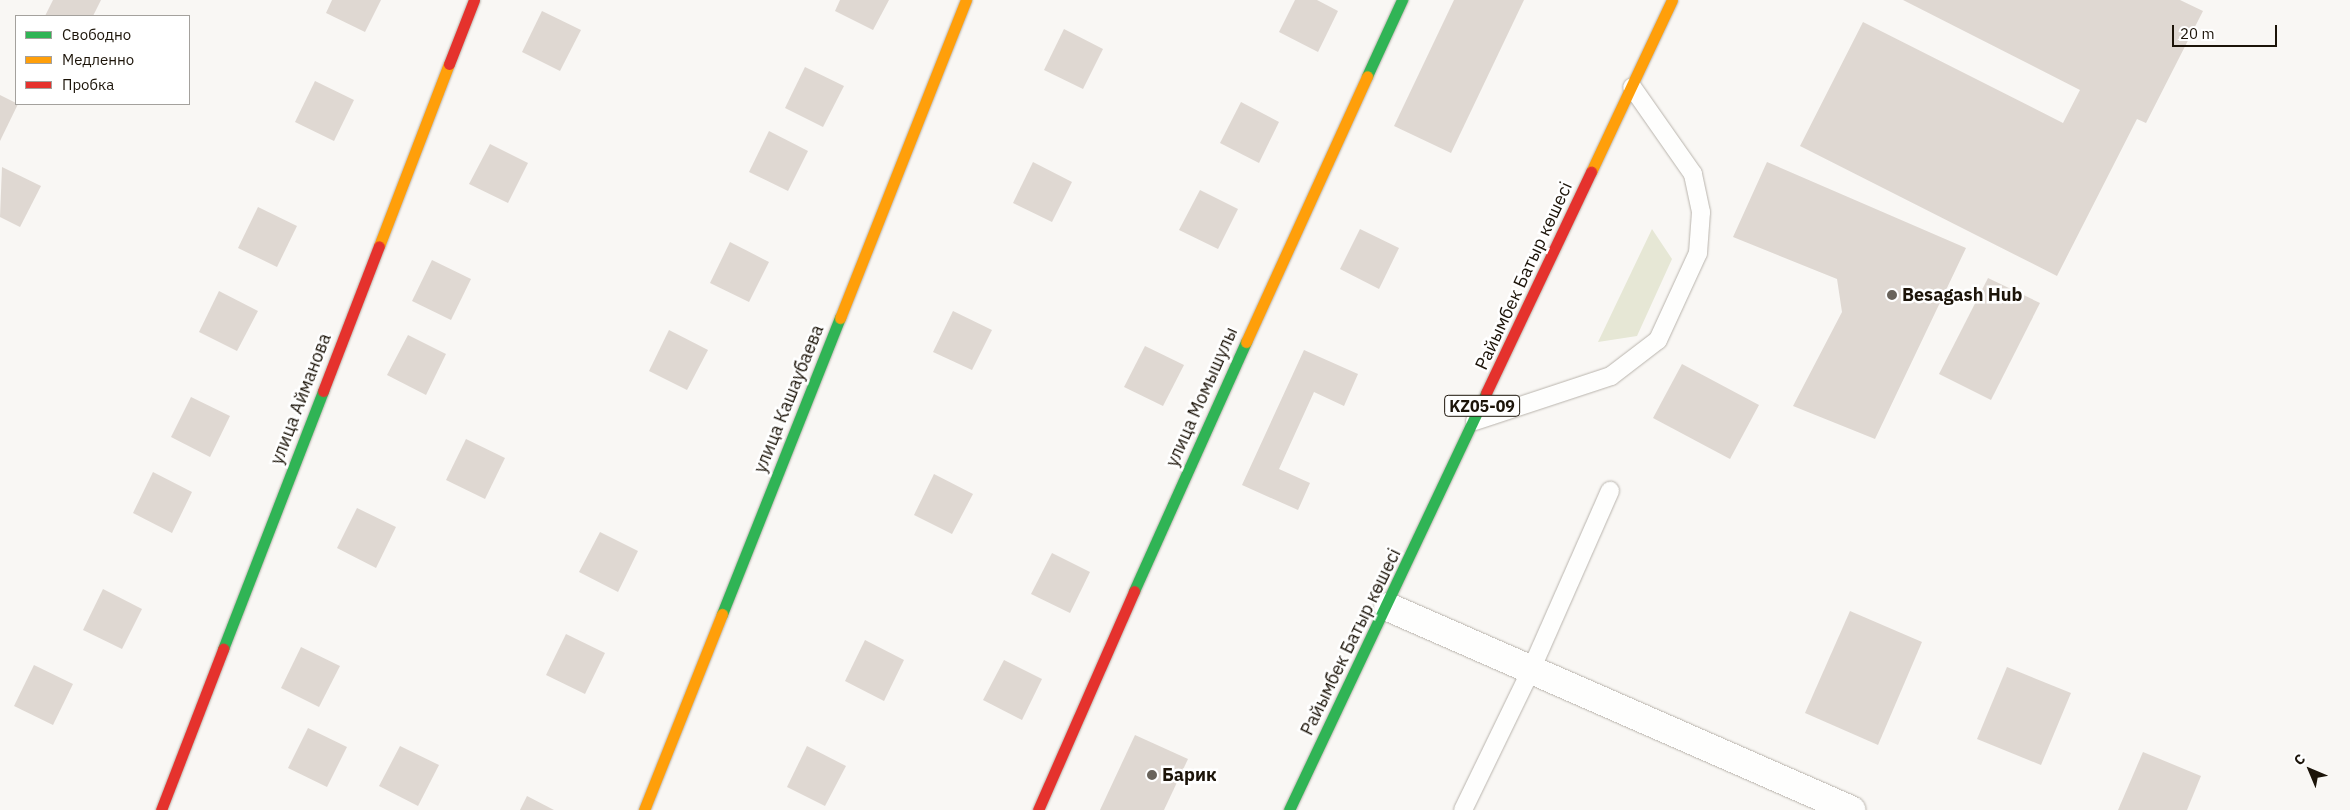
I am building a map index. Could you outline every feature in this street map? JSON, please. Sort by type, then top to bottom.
[{"type":"street","name":"улица Айманова","points":[[161,810],[474,0]]},
{"type":"street","name":"улица Кашаубаева","points":[[644,810],[966,0]]},
{"type":"street","name":"улица Момышулы","points":[[1038,810],[1190,463],[1402,0]]},
{"type":"street","name":"Райымбек Батыр көшесі","points":[[1290,810],[1388,607],[1672,0]]},
{"type":"street","points":[[1388,607],[1851,810]]},
{"type":"lane","points":[[1475,421],[1611,376],[1658,340],[1698,253],[1701,212],[1693,174],[1632,87]]},
{"type":"lane","points":[[1463,810],[1531,670],[1610,491]]},
{"type":"green space","points":[[1652,229],[1672,259],[1637,336],[1598,342]]},
{"type":"building","points":[[53,0],[101,0],[94,15],[46,15]]},
{"type":"building","points":[[332,0],[381,0],[365,32],[326,13]]},
{"type":"building","points":[[840,0],[889,0],[873,30],[835,11]]},
{"type":"building","points":[[1295,0],[1317,0],[1338,11],[1318,52],[1279,32]]},
{"type":"building","points":[[1454,0],[1524,0],[1451,153],[1394,126]]},
{"type":"building","points":[[1903,0],[2180,0],[2203,11],[2146,123],[2137,119],[2057,276],[1800,146],[1863,22],[2063,123],[2080,90]]},
{"type":"building","points":[[542,11],[581,30],[560,71],[522,52]]},
{"type":"building","points":[[1064,29],[1103,49],[1083,89],[1044,70]]},
{"type":"building","points":[[805,67],[844,86],[823,127],[785,108]]},
{"type":"building","points":[[315,81],[354,100],[334,141],[295,122]]},
{"type":"building","points":[[0,95],[18,105],[0,141]]},
{"type":"building","points":[[1241,102],[1279,122],[1259,163],[1220,143]]},
{"type":"building","points":[[769,131],[808,151],[788,191],[749,172]]},
{"type":"building","points":[[490,144],[528,163],[508,203],[469,184]]},
{"type":"building","points":[[1033,162],[1072,182],[1052,222],[1013,203]]},
{"type":"building","name":"Besagash Hub","points":[[1767,162],[1966,248],[1875,439],[1793,406],[1842,312],[1837,279],[1733,237]]},
{"type":"building","points":[[2,167],[41,186],[20,227],[0,217]]},
{"type":"building","points":[[1200,190],[1238,209],[1218,249],[1179,230]]},
{"type":"building","points":[[258,207],[297,226],[277,267],[238,248]]},
{"type":"building","points":[[1360,229],[1399,248],[1379,289],[1340,269]]},
{"type":"building","points":[[730,242],[769,262],[749,302],[710,283]]},
{"type":"building","points":[[432,260],[471,279],[451,320],[412,301]]},
{"type":"building","points":[[1988,278],[2040,303],[1991,400],[1939,374]]},
{"type":"building","points":[[219,291],[258,311],[237,351],[199,332]]},
{"type":"building","points":[[953,311],[992,330],[972,370],[933,352]]},
{"type":"building","points":[[669,330],[708,350],[687,390],[649,371]]},
{"type":"building","points":[[408,335],[446,354],[426,395],[387,375]]},
{"type":"building","points":[[1145,346],[1184,365],[1163,406],[1124,387]]},
{"type":"building","points":[[1304,350],[1358,374],[1344,406],[1314,392],[1279,469],[1310,483],[1298,510],[1242,485]]},
{"type":"building","points":[[1682,364],[1759,405],[1730,459],[1653,418]]},
{"type":"building","points":[[191,397],[230,416],[210,457],[171,437]]},
{"type":"building","points":[[466,439],[505,458],[485,499],[446,480]]},
{"type":"building","points":[[153,472],[192,492],[172,533],[133,513]]},
{"type":"building","points":[[934,474],[973,494],[952,534],[914,515]]},
{"type":"building","points":[[357,508],[396,527],[376,568],[337,548]]},
{"type":"building","points":[[600,532],[638,551],[618,592],[579,572]]},
{"type":"building","points":[[1052,553],[1090,572],[1070,613],[1031,594]]},
{"type":"building","points":[[103,589],[142,609],[122,649],[83,630]]},
{"type":"building","points":[[1850,611],[1922,642],[1878,745],[1805,713]]},
{"type":"building","points":[[566,634],[605,653],[585,694],[546,675]]},
{"type":"building","points":[[865,640],[904,660],[884,701],[845,681]]},
{"type":"building","points":[[301,647],[340,666],[319,707],[281,688]]},
{"type":"building","points":[[1004,660],[1042,679],[1022,720],[983,700]]},
{"type":"building","points":[[34,665],[73,684],[53,725],[14,706]]},
{"type":"building","points":[[2007,667],[2071,693],[2041,765],[1977,739]]},
{"type":"building","points":[[308,728],[347,747],[327,787],[288,768]]},
{"type":"building","points":[[1135,735],[1188,759],[1164,810],[1100,810]]},
{"type":"building","points":[[400,746],[439,765],[418,806],[379,786]]},
{"type":"building","points":[[807,746],[846,766],[825,806],[787,787]]},
{"type":"building","points":[[2143,752],[2201,776],[2187,810],[2118,810]]},
{"type":"building","points":[[527,796],[554,810],[520,810]]},
{"type":"traffic: fast","points":[[1367,76],[1402,0]]},
{"type":"traffic: fast","points":[[722,614],[840,318]]},
{"type":"traffic: fast","points":[[1134,591],[1246,342]]},
{"type":"traffic: fast","points":[[223,649],[323,391]]},
{"type":"traffic: fast","points":[[1289,810],[1486,393]]},
{"type":"traffic: slow","points":[[840,318],[966,0]]},
{"type":"traffic: slow","points":[[1591,172],[1672,0]]},
{"type":"traffic: slow","points":[[379,246],[449,64]]},
{"type":"traffic: slow","points":[[1246,342],[1367,76]]},
{"type":"traffic: slow","points":[[644,810],[722,614]]},
{"type":"traffic: jam","points":[[449,64],[474,0]]},
{"type":"traffic: jam","points":[[1486,393],[1591,172]]},
{"type":"traffic: jam","points":[[323,391],[379,246]]},
{"type":"traffic: jam","points":[[1038,810],[1134,591]]},
{"type":"traffic: jam","points":[[161,810],[223,649]]},
{"type":"place","name":"Besagash Hub","points":[[1892,295]]},
{"type":"place","name":"Барик","points":[[1152,775]]}]
